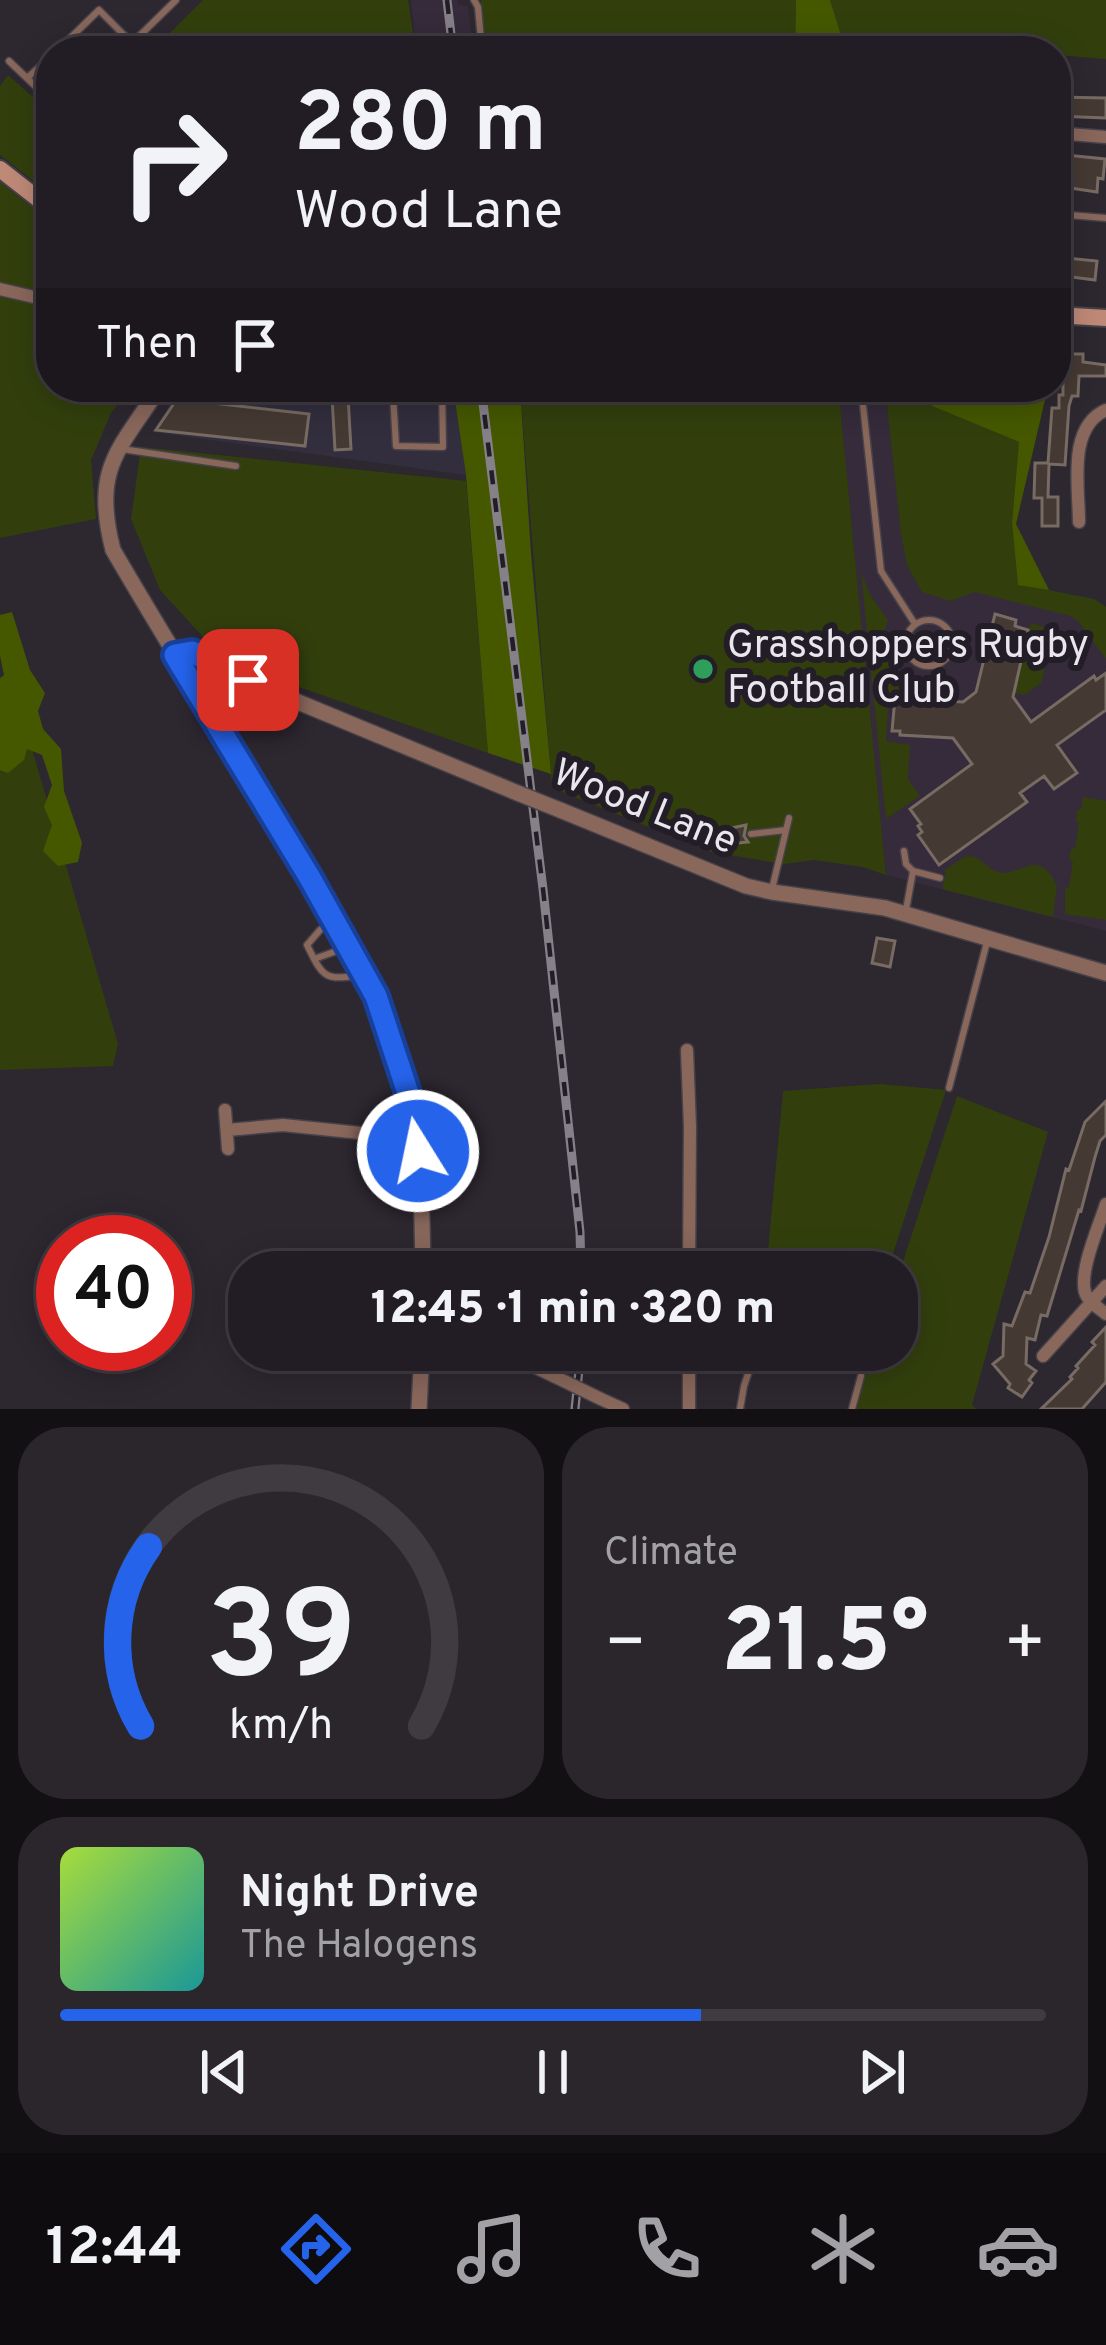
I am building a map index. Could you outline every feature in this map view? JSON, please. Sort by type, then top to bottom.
[{"type":"main road","points":[[0,169],[36,197]]},
{"type":"main road","points":[[1071,316],[1106,319]]},
{"type":"street","points":[[1071,134],[1106,137]]},
{"type":"street","points":[[0,289],[36,297]]},
{"type":"street","points":[[150,402],[118,448],[103,496],[113,550],[376,996],[415,1126],[422,1177],[423,1251]]},
{"type":"street","points":[[1079,522],[1072,483],[1079,448],[1084,429],[1106,410]]},
{"type":"street","name":"Wood Lane","points":[[175,655],[192,652],[203,656],[298,702],[746,886],[884,908],[1106,973]]},
{"type":"street","points":[[687,1050],[688,1251]]},
{"type":"street","points":[[225,1110],[228,1149]]},
{"type":"street","points":[[227,1130],[284,1125],[370,1134],[415,1126]]},
{"type":"street","points":[[1106,1204],[1084,1291],[1106,1314]]},
{"type":"street","points":[[1043,1355],[1106,1286]]},
{"type":"street","points":[[418,1409],[421,1371]]},
{"type":"street","points":[[543,1371],[623,1409]]},
{"type":"street","points":[[688,1409],[689,1371]]},
{"type":"lane","points":[[140,36],[176,0]]},
{"type":"lane","points":[[474,0],[481,36]]},
{"type":"lane","points":[[72,36],[99,10],[124,36]]},
{"type":"lane","points":[[9,61],[36,87]]},
{"type":"lane","points":[[27,78],[36,70]]},
{"type":"lane","points":[[1071,215],[1106,218]]},
{"type":"lane","points":[[393,402],[396,446],[443,447],[442,402]]},
{"type":"lane","points":[[863,402],[880,571],[915,624]]},
{"type":"lane","points":[[118,448],[236,466]]},
{"type":"lane","points":[[930,620],[944,626],[951,638],[944,659],[923,665],[911,657],[907,636],[915,624],[930,620]]},
{"type":"lane","points":[[772,892],[789,818]]},
{"type":"lane","points":[[751,834],[786,830]]},
{"type":"lane","points":[[904,851],[906,864],[914,871],[940,878]]},
{"type":"lane","points":[[905,914],[914,871]]},
{"type":"lane","points":[[334,921],[309,940],[314,959],[331,979],[364,974]]},
{"type":"lane","points":[[949,1088],[988,939]]},
{"type":"lane","points":[[314,959],[348,947]]},
{"type":"lane","points":[[740,1409],[749,1371]]},
{"type":"lane","points":[[852,1409],[862,1376]]},
{"type":"shaded area","points":[[411,0],[457,0],[458,5],[468,6],[471,36],[415,36]]},
{"type":"shaded area","points":[[171,402],[455,402],[466,475],[152,432]]},
{"type":"shaded area","points":[[839,402],[931,402],[1019,442],[1012,523],[1018,584],[1094,599],[1106,607],[1106,931],[886,875]]},
{"type":"green space","points":[[203,0],[408,0],[414,36],[167,36]]},
{"type":"green space","points":[[481,0],[796,0],[795,36],[484,36]]},
{"type":"green space","points":[[796,0],[830,0],[841,36],[795,36]]},
{"type":"green space","points":[[830,0],[1106,0],[1106,59],[1071,56],[1071,36],[841,36]]},
{"type":"green space","points":[[8,75],[36,100],[36,183],[0,155],[0,86]]},
{"type":"green space","points":[[0,182],[36,210],[36,402],[120,402],[91,460],[96,519],[0,538]]},
{"type":"green space","points":[[455,402],[521,402],[551,774],[488,753],[466,475]]},
{"type":"green space","name":"Grasshoppers Rugby Football Club","points":[[521,402],[840,402],[886,875],[814,860],[784,864],[711,852],[552,788]]},
{"type":"green space","points":[[887,402],[931,402],[1019,442],[1012,523],[1018,584],[1094,599],[1106,607],[1106,659],[1071,616],[975,592],[950,601],[922,592],[907,565]]},
{"type":"green space","points":[[931,402],[1044,402],[1016,524],[1049,590],[1018,585],[1012,523],[1019,442]]},
{"type":"green space","points":[[141,447],[466,481],[488,753],[225,661],[160,590],[131,519]]},
{"type":"green space","points":[[861,571],[869,593],[888,620],[883,643],[888,663],[901,679],[923,689],[923,694],[889,693],[886,741],[910,745],[908,779],[920,796],[886,819]]},
{"type":"green space","points":[[12,612],[30,670],[45,693],[38,711],[43,729],[61,749],[64,791],[82,843],[78,862],[58,866],[43,851],[52,825],[44,807],[52,785],[42,755],[27,749],[24,760],[8,773],[0,770],[0,678],[4,675],[0,615]]},
{"type":"green space","points":[[1031,623],[1048,628],[1052,640],[1041,683],[1024,695],[1014,692]]},
{"type":"green space","points":[[13,684],[118,1044],[113,1066],[0,1070],[0,686]]},
{"type":"green space","points":[[1083,797],[1106,801],[1106,920],[1065,914],[1065,888],[1073,862],[1069,860]]},
{"type":"green space","points":[[972,856],[997,872],[1043,867],[1057,886],[1053,917],[942,889],[944,871]]},
{"type":"green space","points":[[880,1084],[946,1090],[894,1251],[768,1251],[783,1091]]},
{"type":"green space","points":[[957,1096],[1048,1132],[972,1405],[976,1409],[854,1409],[867,1371],[918,1371],[918,1251],[906,1251]]},
{"type":"building","points":[[1071,97],[1106,98],[1106,118],[1071,117]]},
{"type":"building","points":[[1071,156],[1105,159],[1097,192],[1071,188]]},
{"type":"building","points":[[1071,258],[1097,261],[1095,280],[1071,277]]},
{"type":"building","points":[[1071,354],[1083,354],[1083,362],[1106,365],[1106,376],[1079,376],[1078,396],[1072,396]]},
{"type":"building","points":[[175,402],[309,414],[305,446],[156,430]]},
{"type":"building","points":[[332,402],[348,402],[351,449],[335,450]]},
{"type":"building","points":[[1059,402],[1070,402],[1065,465],[1049,464],[1048,497],[1058,497],[1058,526],[1042,526],[1042,498],[1034,498],[1035,463],[1048,463],[1052,408],[1059,408]]},
{"type":"building","points":[[995,614],[1016,620],[1015,626],[1028,630],[1013,697],[1031,722],[1094,676],[1096,680],[1106,673],[1106,710],[1057,745],[1077,773],[1054,789],[1044,776],[1020,793],[1027,802],[939,865],[918,835],[921,824],[910,809],[972,764],[953,738],[892,731],[895,698],[963,702],[976,692]]},
{"type":"building","points":[[746,825],[748,842],[715,841],[717,831]]},
{"type":"building","points":[[877,938],[895,941],[890,967],[872,963]]},
{"type":"building","points":[[1106,1101],[1106,1135],[1100,1141],[1047,1316],[1041,1315],[1035,1340],[1027,1338],[1026,1364],[1036,1371],[1022,1397],[1008,1388],[1010,1384],[993,1364],[1003,1356],[1004,1324],[1012,1326],[1025,1292],[1030,1293],[1066,1169],[1085,1122]]},
{"type":"building","points":[[1106,1327],[1106,1382],[1082,1409],[1041,1409],[1072,1379],[1076,1366]]},
{"type":"railway","points":[[447,0],[451,36]]},
{"type":"railway","points":[[483,402],[543,889],[580,1251]]},
{"type":"railway","points":[[575,1409],[579,1371]]},
{"type":"place","name":"Grasshoppers Rugby Football Club","points":[[703,669]]},
{"type":"route","points":[[248,680],[192,652],[175,655],[376,996],[408,1093],[418,1151]]}]
